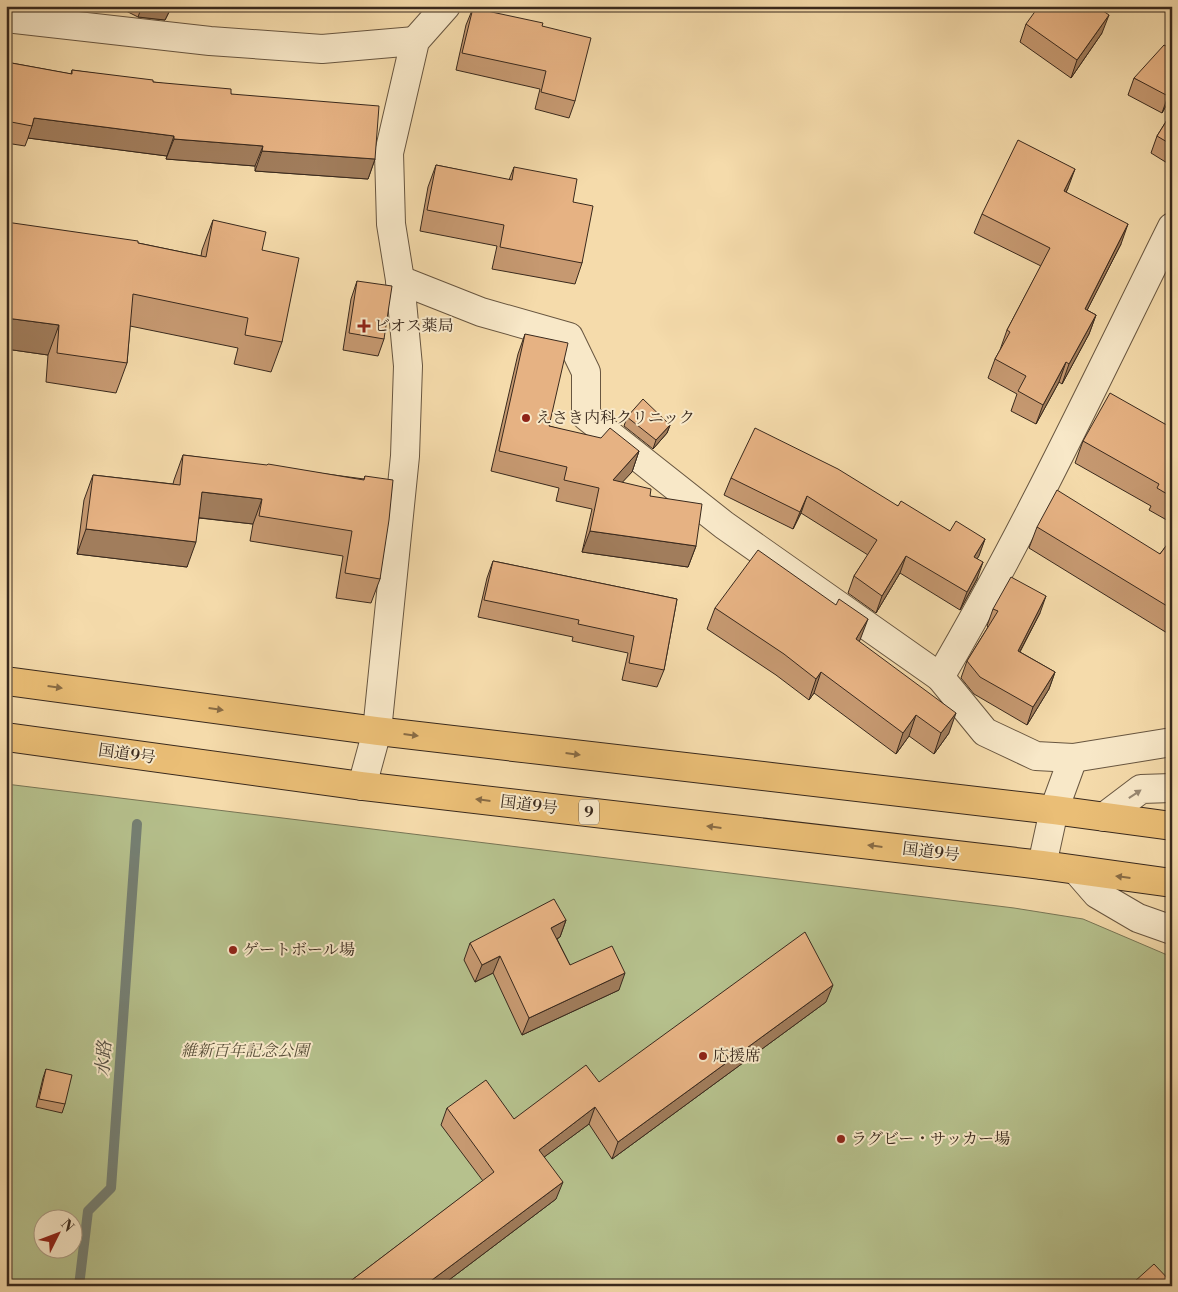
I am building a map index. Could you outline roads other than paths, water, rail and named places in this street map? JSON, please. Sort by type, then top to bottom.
[{"type":"highway","points":[[6,681],[378,731],[1054,810],[1172,826]]},
{"type":"highway","name":"国道9号","points":[[6,737],[362,786],[1042,865],[1172,883]]},
{"type":"street","points":[[362,786],[378,731],[405,456],[408,366],[400,280],[391,224],[389,152],[415,40],[446,6]]},
{"type":"street","points":[[6,18],[210,41],[322,49],[415,40]]},
{"type":"street","points":[[940,677],[975,618],[1072,429],[1172,226]]},
{"type":"street","points":[[400,280],[481,312],[570,337],[586,372],[586,416],[724,525],[940,677],[985,732],[1036,756],[1073,758],[1172,742]]},
{"type":"street","points":[[1042,865],[1054,810],[1073,758]]},
{"type":"street","points":[[1104,817],[1141,789],[1172,788]]},
{"type":"street","points":[[1077,871],[1097,894],[1138,918],[1172,930]]},
{"type":"waterway","name":"水路","points":[[79,1286],[88,1211],[111,1188],[137,824]]},
{"type":"place","name":"ビオス薬局","points":[[364,326]]},
{"type":"place","name":"えさき内科クリニック","points":[[526,418]]},
{"type":"place","name":"ゲートボール場","points":[[233,950]]},
{"type":"place","name":"応援席","points":[[703,1056]]},
{"type":"place","name":"ラグビー・サッカー場","points":[[841,1139]]},
{"type":"park label","name":"維新百年記念公園","points":[[245,1051]]}]
